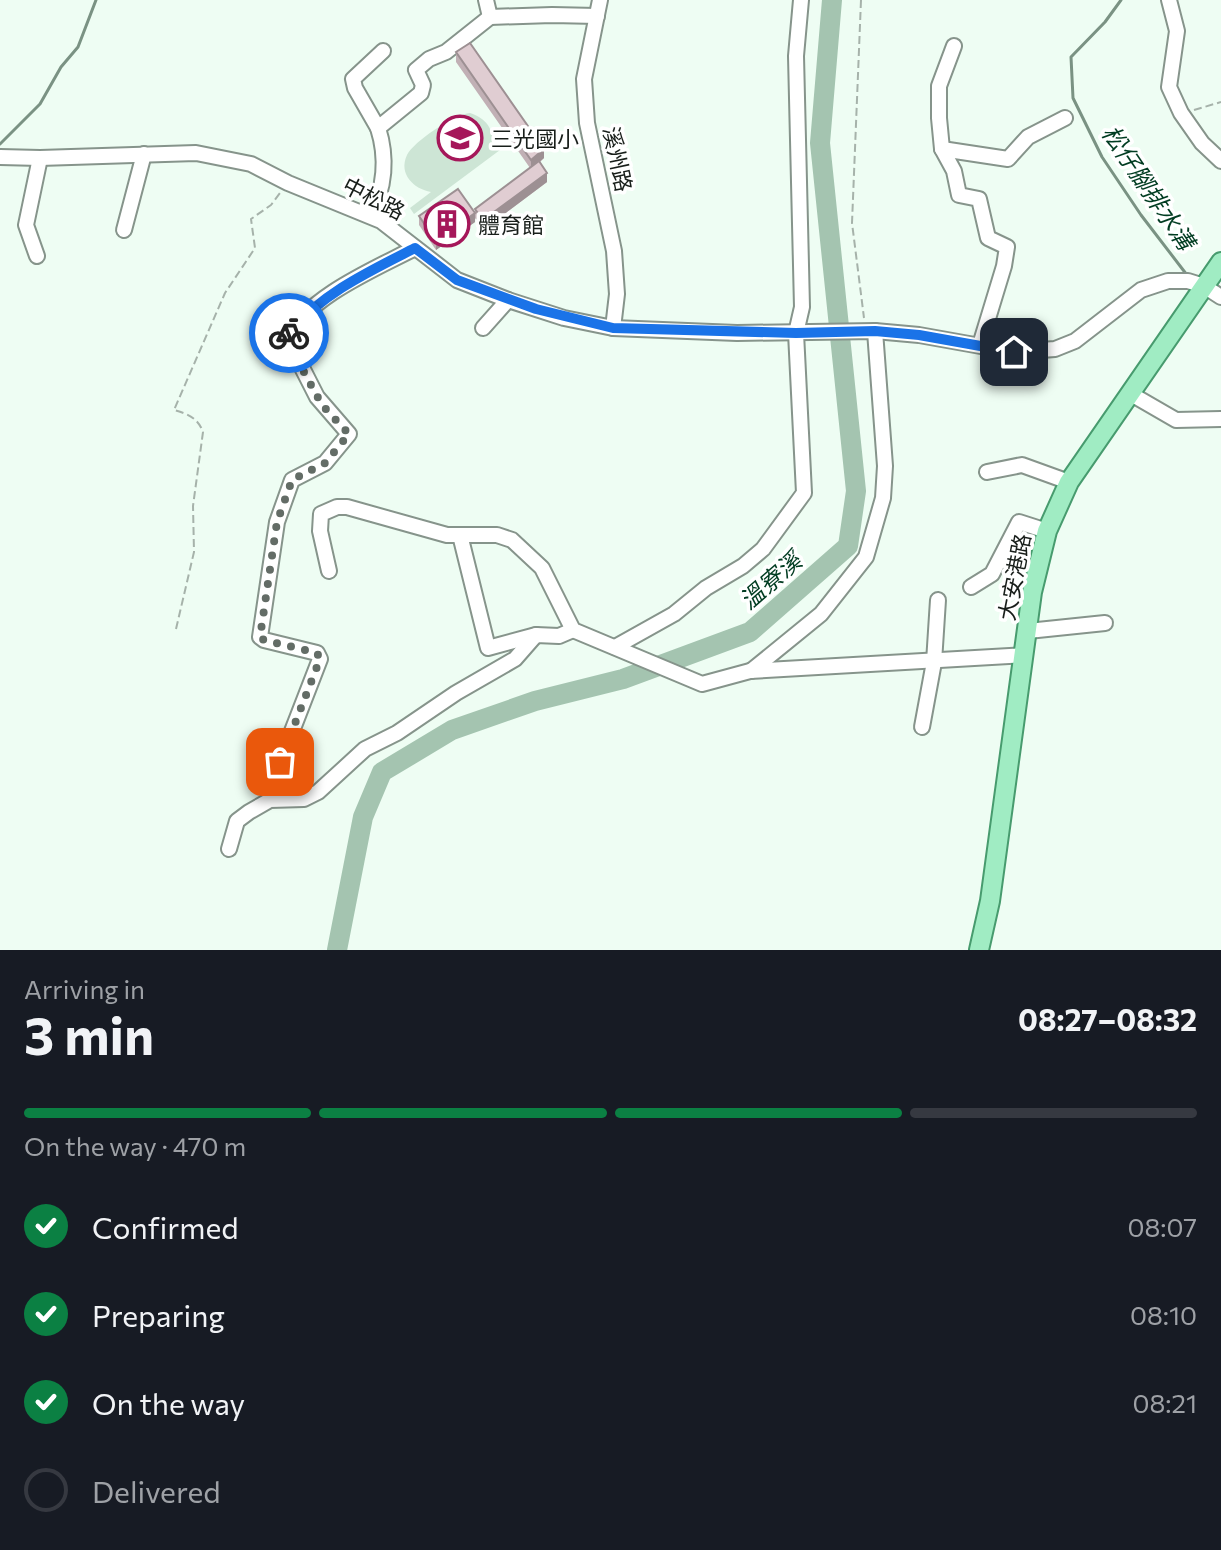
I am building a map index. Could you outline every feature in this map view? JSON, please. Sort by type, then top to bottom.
[{"type":"main road","name":"大安港路","points":[[979,950],[990,901],[1032,592],[1047,531],[1069,482],[1221,262]]},
{"type":"street","points":[[486,0],[490,17]]},
{"type":"street","name":"溪州路","points":[[600,0],[584,79],[587,123],[614,251],[617,294],[613,328]]},
{"type":"street","points":[[621,650],[763,549],[804,493],[796,56],[801,0]]},
{"type":"street","points":[[1169,0],[1177,31],[1169,87],[1181,113],[1202,143],[1221,161]]},
{"type":"street","points":[[378,128],[421,93],[423,85],[416,70],[429,59],[446,52],[490,17],[597,16]]},
{"type":"street","points":[[954,46],[939,86],[942,149],[954,171],[959,195],[979,199],[988,238],[1007,247],[980,345]]},
{"type":"street","points":[[369,215],[376,205],[384,169],[378,128],[353,79],[383,51]]},
{"type":"street","points":[[942,149],[1008,159],[1028,137],[1065,118]]},
{"type":"street","name":"中松路","points":[[1,158],[196,153],[251,164],[288,183],[369,215],[394,230],[457,280],[564,318],[613,328],[803,333],[865,331]]},
{"type":"street","points":[[124,230],[144,154]]},
{"type":"street","points":[[37,256],[26,225],[40,158]]},
{"type":"street","points":[[270,788],[320,659],[317,653],[260,637],[277,522],[292,480],[325,463],[349,434],[317,397],[287,338],[302,318],[338,290],[415,248]]},
{"type":"street","points":[[750,671],[821,614],[866,557],[883,498],[885,466],[865,331],[1014,352],[1055,349],[1075,341],[1141,290],[1168,281],[1188,281],[1204,286],[1221,297]]},
{"type":"street","points":[[483,328],[508,300]]},
{"type":"street","points":[[1131,394],[1176,420],[1221,419]]},
{"type":"street","points":[[987,472],[1022,465],[1069,482]]},
{"type":"street","points":[[329,571],[320,531],[321,514],[337,507],[347,507],[447,535],[497,535],[512,540],[542,568],[573,630],[702,684],[750,671],[1025,655]]},
{"type":"street","points":[[971,587],[992,574],[1019,522],[1047,531]]},
{"type":"street","points":[[460,535],[488,648],[536,635],[559,636],[573,630]]},
{"type":"street","points":[[922,727],[934,662],[938,600]]},
{"type":"street","points":[[1028,631],[1105,623]]},
{"type":"street","points":[[229,849],[237,821],[249,812],[270,800],[304,799],[318,792],[365,749],[397,733],[456,693],[515,659],[536,635]]},
{"type":"path","points":[[861,0],[852,223],[865,331]]},
{"type":"path","points":[[1181,113],[1217,106],[1221,102]]},
{"type":"path","points":[[176,629],[194,552],[193,506],[203,432],[200,424],[190,415],[174,410],[225,293],[255,248],[251,219],[271,205],[288,183]]},
{"type":"green space","points":[[470,113],[488,125],[493,146],[500,141],[504,147],[414,214],[410,208],[431,192],[409,180],[405,168],[407,155],[435,130]]},
{"type":"building","points":[[470,43],[544,149],[531,160],[456,52]]},
{"type":"building","points":[[539,161],[547,173],[483,220],[475,209]]},
{"type":"building","name":"體育館","points":[[458,189],[475,213],[436,241],[419,216]]},
{"type":"waterway","points":[[0,144],[40,104],[61,67],[78,47],[96,0]]},
{"type":"waterway","name":"溫寮溪","points":[[337,950],[363,817],[382,772],[452,730],[535,701],[623,679],[750,632],[848,546],[856,491],[820,143],[832,0]]},
{"type":"waterway","name":"松仔腳排水溝","points":[[1121,0],[1105,22],[1071,57],[1073,98],[1102,157],[1187,275]]},
{"type":"way so far","points":[[280,762],[320,659],[317,653],[260,637],[277,522],[292,480],[321,467],[349,434],[317,397],[287,341],[289,333]]},
{"type":"place","name":"三光國小","points":[[460,138]]},
{"type":"place","name":"體育館","points":[[447,224]]},
{"type":"route","points":[[289,333],[302,318],[351,281],[415,248],[457,280],[564,318],[613,328],[737,333],[875,331],[919,335],[1014,352]]}]
